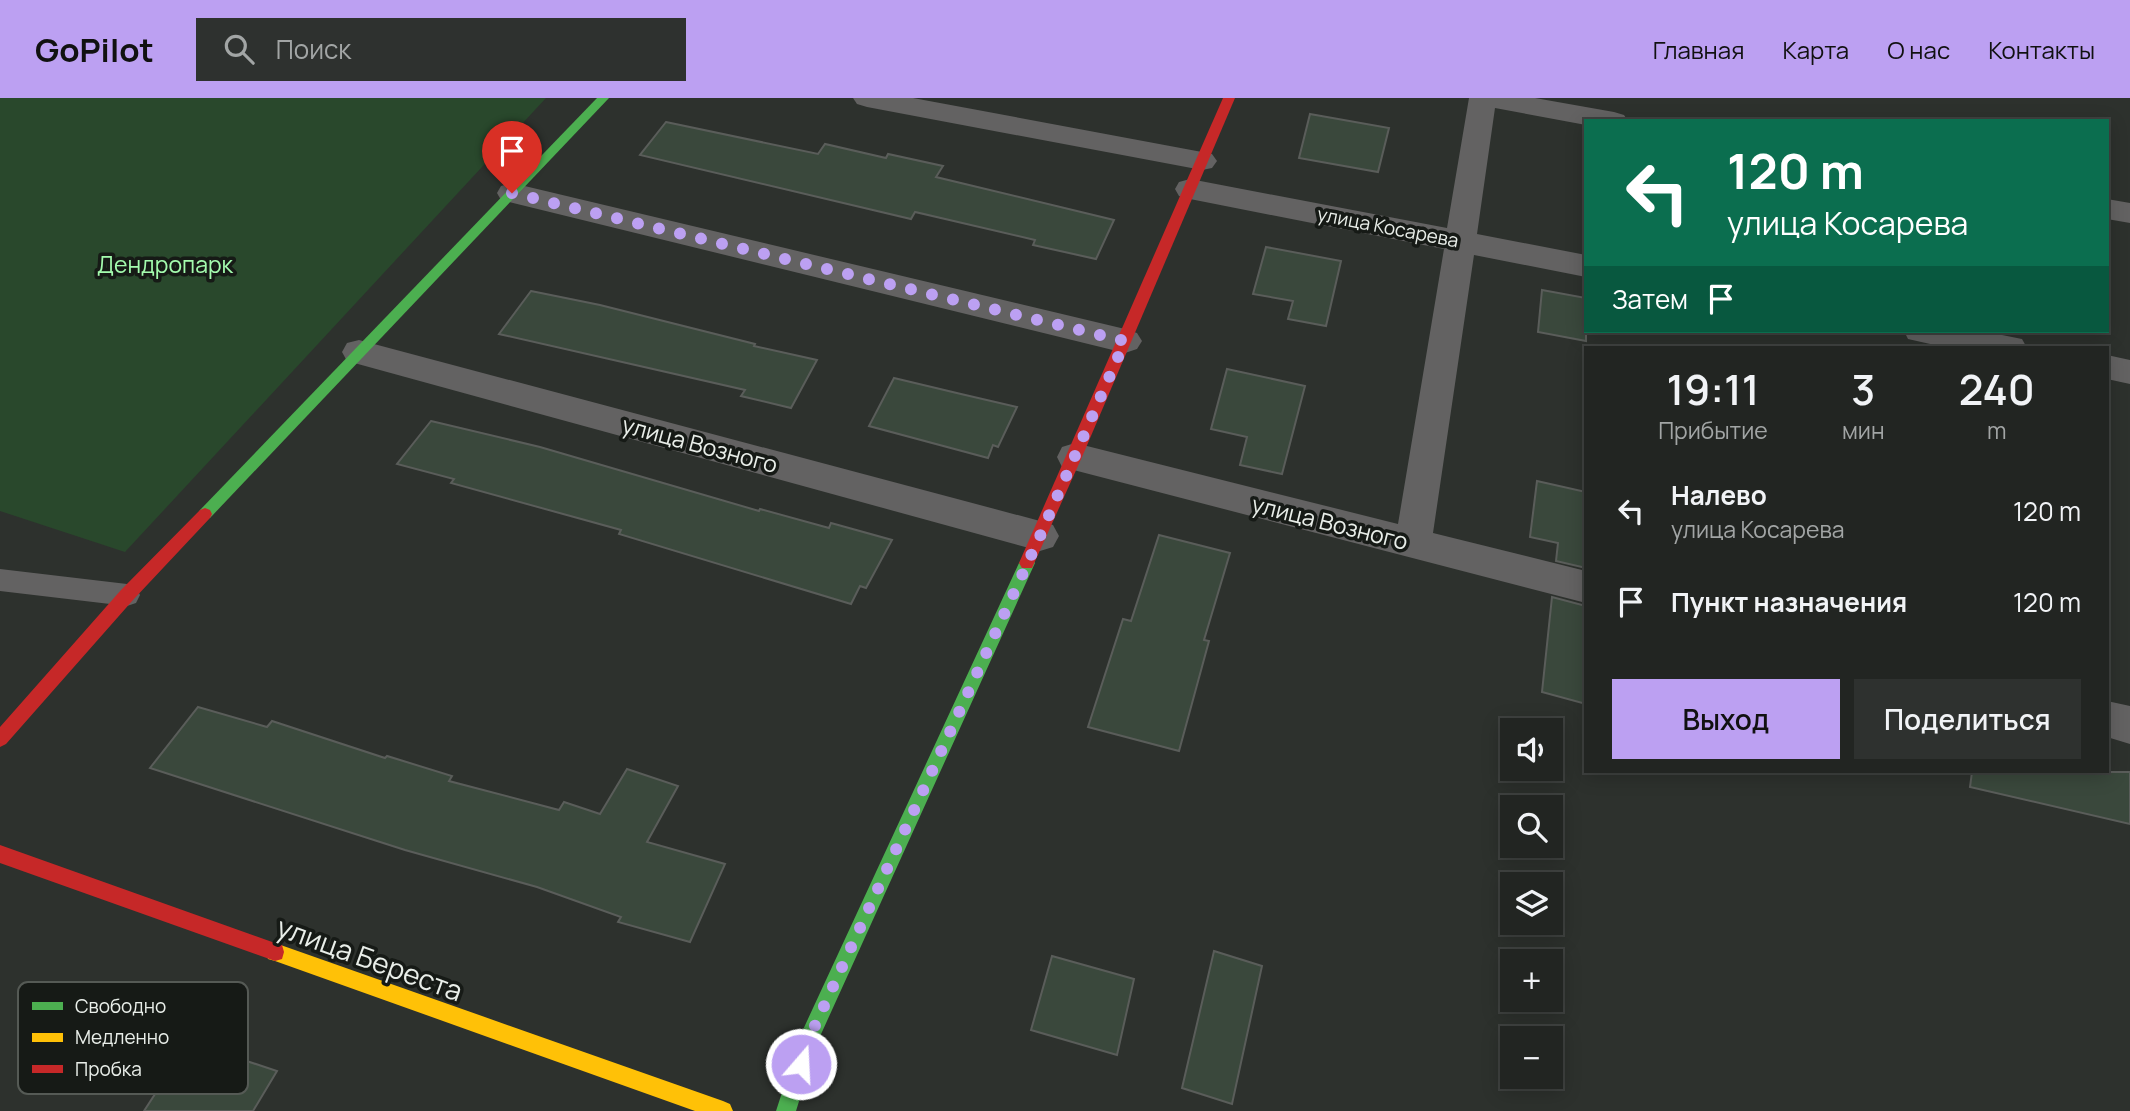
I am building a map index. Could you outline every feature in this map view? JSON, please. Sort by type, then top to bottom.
[{"type":"street","points":[[0,739],[127,595],[603,98]]},
{"type":"street","name":"улица Косарева","points":[[867,98],[1196,175],[1462,242],[1584,266]]},
{"type":"street","points":[[786,1111],[808,1041],[1040,536],[1228,98]]},
{"type":"street","points":[[1413,543],[1485,98],[1603,119]]},
{"type":"street","points":[[512,193],[1125,341]]},
{"type":"street","points":[[2109,209],[2130,213]]},
{"type":"street","points":[[1931,333],[1999,346]]},
{"type":"street","name":"улица Возного","points":[[359,352],[1040,536]]},
{"type":"street","points":[[2109,367],[2130,372]]},
{"type":"street","name":"улица Возного","points":[[1075,457],[1584,586]]},
{"type":"street","points":[[2109,720],[2130,725]]},
{"type":"street","name":"улица Береста","points":[[0,854],[723,1111]]},
{"type":"lane","points":[[0,580],[127,595]]},
{"type":"green space","name":"Дендропарк","points":[[0,98],[546,98],[125,552],[0,511]]},
{"type":"building","points":[[1310,114],[1389,128],[1378,172],[1299,158]]},
{"type":"building","points":[[666,122],[818,154],[825,144],[886,158],[888,154],[943,166],[936,177],[1114,220],[1096,259],[1033,245],[1035,240],[915,212],[911,219],[640,155]]},
{"type":"building","points":[[1266,247],[1341,261],[1326,326],[1288,319],[1293,301],[1253,294]]},
{"type":"building","points":[[1542,290],[1584,298],[1586,341],[1538,332]]},
{"type":"building","points":[[531,291],[600,305],[817,360],[791,408],[741,396],[745,390],[499,334]]},
{"type":"building","points":[[1227,369],[1305,386],[1282,474],[1240,465],[1247,437],[1211,429]]},
{"type":"building","points":[[894,378],[1017,407],[998,447],[993,445],[988,458],[869,426]]},
{"type":"building","points":[[431,421],[540,447],[759,511],[760,509],[829,528],[831,523],[892,540],[866,588],[860,586],[851,604],[619,534],[621,530],[451,483],[454,479],[397,464]]},
{"type":"building","points":[[1537,481],[1584,492],[1584,568],[1556,561],[1558,543],[1530,537]]},
{"type":"building","points":[[1159,535],[1230,553],[1204,640],[1209,641],[1179,751],[1088,727],[1123,619],[1131,621]]},
{"type":"building","points":[[1552,597],[1584,605],[1584,703],[1542,692]]},
{"type":"building","points":[[198,707],[267,727],[272,721],[385,758],[387,756],[452,776],[449,781],[559,810],[564,802],[600,814],[627,769],[678,786],[647,842],[725,864],[690,942],[618,922],[621,917],[537,887],[405,850],[150,768]]},
{"type":"building","points":[[2130,772],[2130,824],[1970,787],[1972,773]]},
{"type":"building","points":[[1214,951],[1262,966],[1232,1104],[1182,1088]]},
{"type":"building","points":[[1052,956],[1134,979],[1117,1055],[1031,1030]]},
{"type":"building","points":[[248,1061],[277,1071],[253,1111],[144,1111],[155,1094],[248,1094]]},
{"type":"traffic: fast","points":[[205,514],[603,98]]},
{"type":"traffic: fast","points":[[786,1111],[808,1041],[1027,563]]},
{"type":"traffic: slow","points":[[275,952],[723,1111]]},
{"type":"traffic: jam","points":[[1027,563],[1229,98]]},
{"type":"traffic: jam","points":[[0,739],[127,595],[205,514]]},
{"type":"traffic: jam","points":[[0,854],[275,952]]},
{"type":"route","points":[[512,193],[1125,341],[1040,536],[808,1041],[801,1064]]}]
